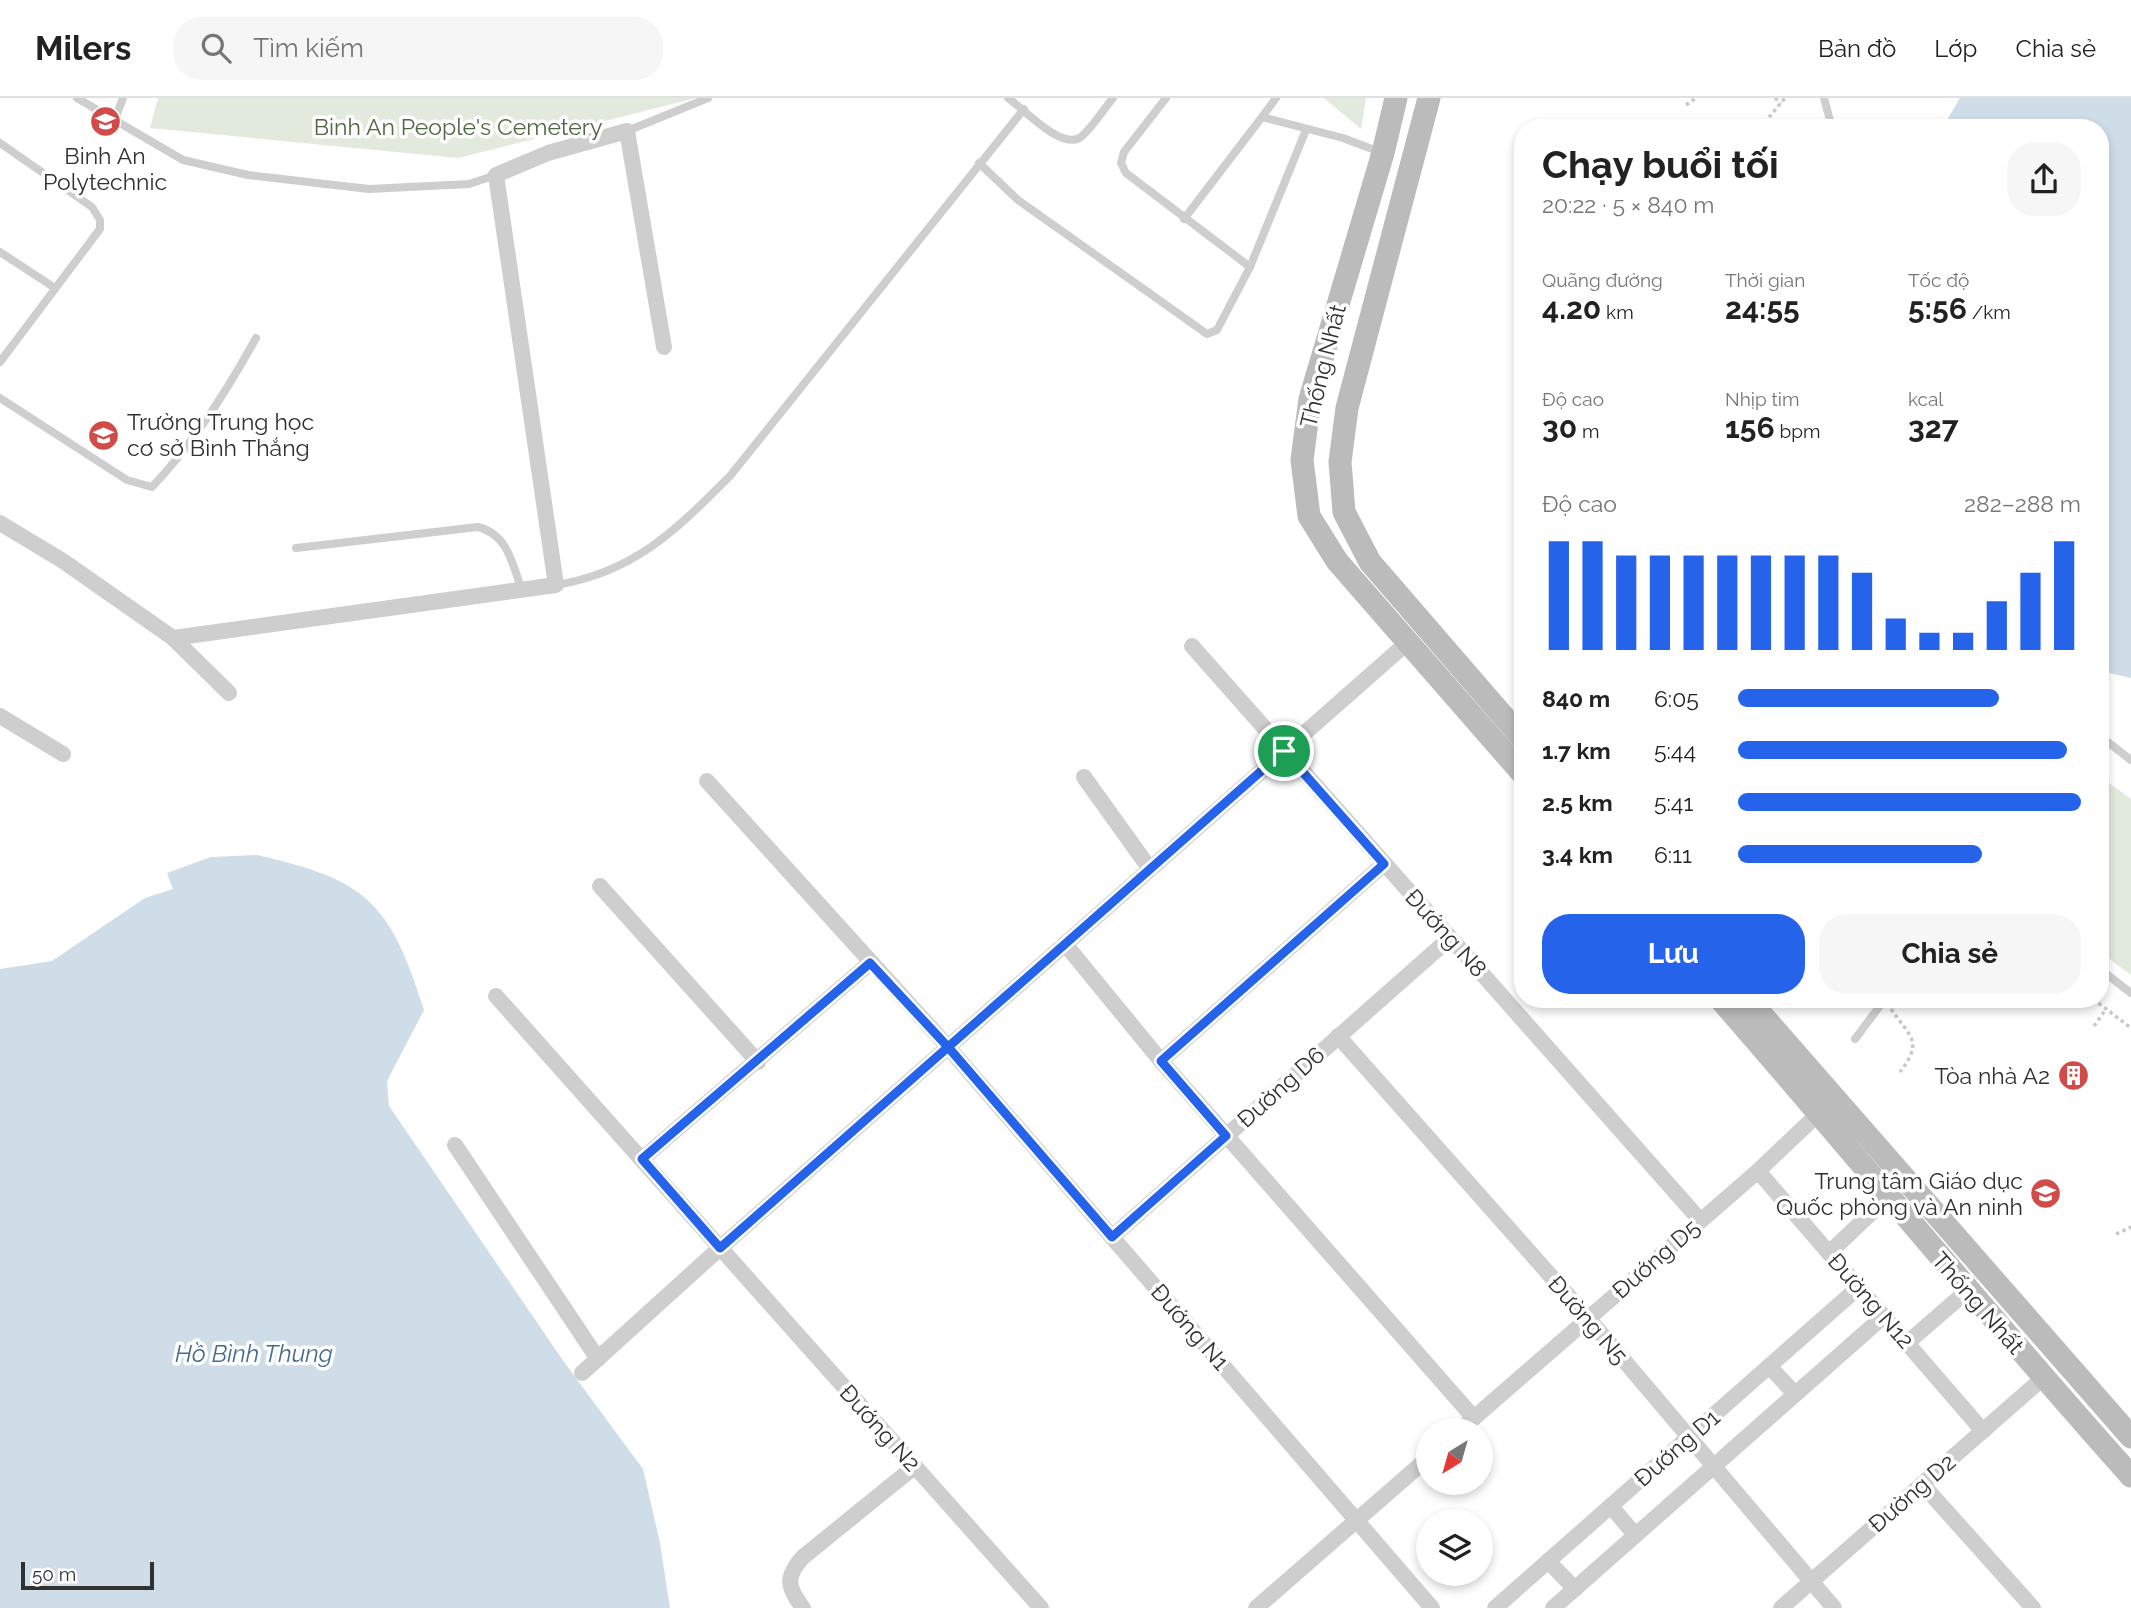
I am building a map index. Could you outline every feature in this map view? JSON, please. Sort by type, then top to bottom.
[{"type":"main road","name":"Thống Nhất","points":[[1396,98],[1383,153],[1310,399],[1302,460],[1309,516],[1338,561],[1514,764]]},
{"type":"main road","name":"Thống Nhất","points":[[1429,98],[1347,408],[1340,462],[1343,512],[1370,562],[1514,729]]},
{"type":"main road","points":[[1302,460],[1340,462]]},
{"type":"main road","name":"Thống Nhất","points":[[1729,1008],[1828,1107],[2131,1437]]},
{"type":"main road","name":"Thống Nhất","points":[[1755,1008],[1828,1107],[1887,1198],[2131,1476]]},
{"type":"main road","points":[[2043,1378],[2062,1359]]},
{"type":"street","points":[[173,638],[556,585],[496,175],[548,153],[627,131],[664,347]]},
{"type":"street","points":[[0,523],[63,561],[173,638],[229,693]]},
{"type":"street","points":[[582,1373],[720,1248],[1408,642]]},
{"type":"street","name":"Đướng N8","points":[[1192,646],[1700,1220]]},
{"type":"street","points":[[0,716],[63,754]]},
{"type":"street","points":[[1084,777],[1150,869]]},
{"type":"street","name":"Đướng N1","points":[[707,780],[948,1047],[1432,1608]]},
{"type":"street","points":[[1161,1061],[1384,864]]},
{"type":"street","points":[[600,886],[758,1062]]},
{"type":"street","name":"Đường D6","points":[[1112,1237],[1450,937]]},
{"type":"street","points":[[1065,944],[1161,1061],[1474,1418]]},
{"type":"street","points":[[642,1159],[870,963]]},
{"type":"street","name":"Đướng N2","points":[[496,996],[1041,1608]]},
{"type":"street","name":"Đường N5","points":[[1338,1036],[1588,1318],[1712,1468],[1835,1608]]},
{"type":"street","name":"Đướng D5","points":[[1474,1418],[1828,1107]]},
{"type":"street","points":[[455,1145],[598,1359]]},
{"type":"street","name":"Đường N12","points":[[1758,1171],[1983,1431]]},
{"type":"street","points":[[1829,1253],[1887,1198]]},
{"type":"street","name":"Đướng D1","points":[[1495,1608],[1859,1287]]},
{"type":"street","points":[[1907,1343],[1967,1291]]},
{"type":"street","name":"Đướng D1","points":[[1553,1608],[1884,1316]]},
{"type":"street","points":[[1769,1366],[1795,1394]]},
{"type":"street","name":"Đường D2","points":[[1781,1608],[2043,1378]]},
{"type":"street","points":[[803,1608],[794,1596],[790,1581],[791,1570],[803,1557],[914,1467]]},
{"type":"street","points":[[1256,1608],[1416,1468]]},
{"type":"street","points":[[1922,1484],[2033,1608]]},
{"type":"street","points":[[1611,1506],[1635,1535]]},
{"type":"street","points":[[1548,1561],[1575,1589]]},
{"type":"lane","points":[[78,98],[183,160],[248,175],[369,189],[469,184],[496,175]]},
{"type":"lane","points":[[116,119],[123,98]]},
{"type":"lane","points":[[627,131],[708,98]]},
{"type":"lane","points":[[1008,98],[1062,141],[1074,141],[1082,136],[1113,98]]},
{"type":"lane","points":[[1166,98],[1124,152],[1121,163],[1126,173],[1250,267]]},
{"type":"lane","points":[[1184,219],[1276,98]]},
{"type":"lane","points":[[1824,98],[1830,119]]},
{"type":"lane","points":[[556,585],[592,579],[640,556],[680,526],[730,476],[1024,109]]},
{"type":"lane","points":[[1262,117],[1343,138],[1383,153]]},
{"type":"lane","points":[[979,163],[1018,200],[1208,334],[1217,330],[1250,267],[1306,130]]},
{"type":"lane","points":[[0,143],[74,192],[92,207],[100,220],[100,229],[0,362]]},
{"type":"lane","points":[[0,252],[55,288]]},
{"type":"lane","points":[[0,398],[127,480],[152,487],[171,467],[235,375],[256,338]]},
{"type":"lane","points":[[296,548],[478,527],[493,531],[507,548],[521,588]]},
{"type":"lane","points":[[2109,743],[2131,760]]},
{"type":"lane","points":[[2109,976],[2131,993]]},
{"type":"lane","points":[[1855,1039],[1881,1008]]},
{"type":"path","points":[[1686,105],[1696,98]]},
{"type":"path","points":[[1774,98],[1781,103]]},
{"type":"path","points":[[1768,119],[1786,98]]},
{"type":"path","points":[[1890,1008],[1915,1042],[1915,1050],[1900,1072]]},
{"type":"path","points":[[2094,1026],[2106,1009],[2131,1028]]},
{"type":"path","points":[[2116,1234],[2131,1227]]},
{"type":"green space","name":"Binh An People's Cemetery","points":[[158,98],[696,98],[458,158],[150,128]]},
{"type":"green space","points":[[1324,98],[1366,98],[1361,129]]},
{"type":"green space","points":[[2109,783],[2131,799],[2131,975],[2109,959]]},
{"type":"water","points":[[1960,98],[2131,98],[2131,678],[2109,673],[2109,119],[1948,119]]},
{"type":"water","name":"Hồ Bình Thung","points":[[257,855],[294,864],[349,887],[369,901],[385,920],[399,944],[424,1010],[387,1081],[389,1106],[564,1362],[643,1469],[660,1543],[670,1608],[0,1608],[0,969],[52,961],[145,898],[173,889],[167,873],[211,857]]},
{"type":"place","name":"Binh An Polytechnic","points":[[105,122]]},
{"type":"place","name":"Trường Trung học cơ sở Bình Thắng","points":[[104,435]]},
{"type":"place","name":"Tòa nhà A2","points":[[2073,1076]]},
{"type":"place","name":"Trung tâm Giáo dục Quốc phòng và An ninh","points":[[2046,1194]]},
{"type":"route","points":[[1284,751],[1108,907],[948,1047],[720,1248],[642,1159],[870,963],[948,1047],[1112,1237],[1226,1136],[1161,1061],[1384,864],[1284,751]]}]
